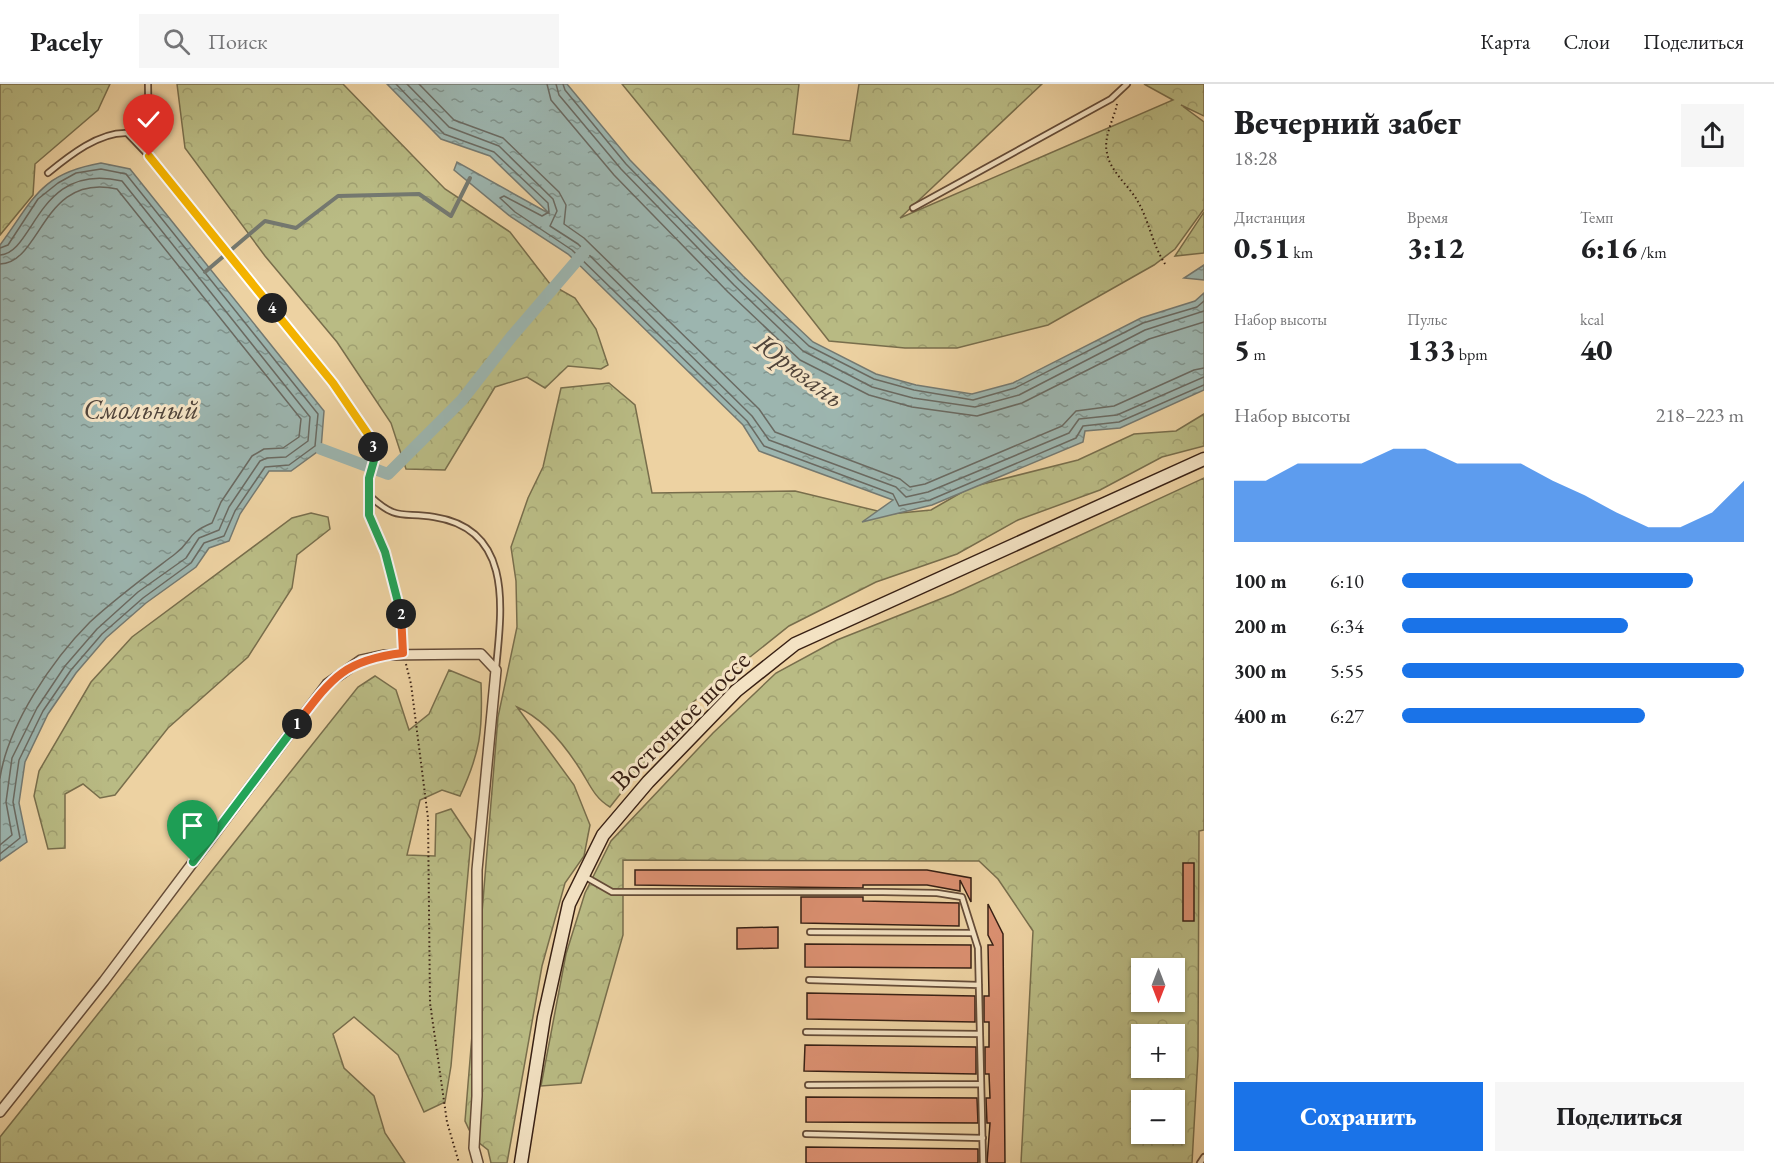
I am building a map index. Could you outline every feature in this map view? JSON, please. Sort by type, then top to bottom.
[{"type":"main road","name":"Восточное шоссе","points":[[521,1163],[544,1017],[569,903],[603,835],[648,782],[736,691],[795,645],[1204,459]]},
{"type":"street","points":[[0,1112],[104,981],[327,684],[361,660],[403,653],[481,654],[496,670],[477,870],[477,1096],[474,1149],[478,1163]]},
{"type":"lane","points":[[148,84],[149,156]]},
{"type":"lane","points":[[913,208],[1111,99],[1127,84]]},
{"type":"lane","points":[[48,173],[63,161],[111,133],[127,133],[149,156],[333,383],[372,440],[375,457],[369,478],[371,497],[387,512],[410,517],[434,517],[467,526],[489,548],[501,588],[496,670]]},
{"type":"lane","points":[[584,876],[612,892],[937,893],[962,897],[978,948],[983,1163]]},
{"type":"lane","points":[[810,932],[973,933]]},
{"type":"lane","points":[[809,980],[979,985]]},
{"type":"lane","points":[[806,1032],[980,1035]]},
{"type":"lane","points":[[808,1084],[981,1084]]},
{"type":"lane","points":[[806,1134],[983,1137]]},
{"type":"lane","points":[[1200,1163],[1204,1157]]},
{"type":"path","points":[[1119,92],[1107,141],[1107,153],[1113,168],[1144,212],[1155,245],[1165,264]]},
{"type":"path","points":[[371,497],[369,515],[385,552],[404,623],[403,653],[411,684],[428,818],[430,1003],[447,1122],[459,1163]]},
{"type":"green space","points":[[0,84],[110,84],[98,110],[35,164],[33,195],[0,235]]},
{"type":"green space","points":[[177,84],[343,84],[445,189],[510,232],[550,284],[575,298],[596,329],[608,365],[601,369],[568,366],[545,388],[527,377],[495,387],[445,470],[406,469],[391,423],[337,342],[265,256],[185,148]]},
{"type":"green space","points":[[622,84],[799,84],[793,134],[850,141],[859,84],[1042,84],[900,218],[1173,100],[1144,84],[1204,84],[1204,116],[1181,105],[1204,122],[1204,209],[1175,249],[1154,265],[1048,325],[957,348],[905,348],[829,341]]},
{"type":"green space","points":[[1204,212],[1204,253],[1175,256]]},
{"type":"green space","points":[[609,383],[635,405],[652,493],[795,491],[890,514],[931,510],[971,487],[1078,460],[1134,434],[1176,431],[1204,414],[1204,446],[1162,457],[1100,490],[1018,520],[957,554],[876,582],[789,626],[692,703],[610,807],[595,794],[559,740],[535,718],[517,707],[574,785],[590,825],[584,856],[565,883],[542,966],[507,1163],[491,1163],[488,1150],[473,1138],[465,1121],[498,717],[517,627],[516,581],[511,547],[528,498],[543,467],[561,388]]},
{"type":"green space","points":[[1204,478],[1204,830],[1199,831],[1198,1056],[1192,1163],[1021,1163],[1033,931],[998,879],[979,861],[623,860],[623,935],[581,1083],[541,1086],[566,954],[585,893],[611,841],[713,733],[776,673],[837,640],[953,594]]},
{"type":"green space","points":[[311,513],[328,517],[330,529],[297,555],[292,588],[248,657],[168,728],[115,795],[100,798],[83,784],[65,794],[65,848],[48,849],[34,796],[39,771],[91,682],[132,637],[292,518]]},
{"type":"green space","points":[[449,670],[481,683],[479,741],[472,767],[460,796],[442,790],[420,800],[407,855],[435,856],[436,814],[451,809],[471,839],[451,1066],[445,1102],[424,1112],[398,1055],[354,1017],[333,1034],[344,1068],[374,1096],[385,1133],[405,1163],[0,1163],[0,1137],[358,687],[375,676],[396,690],[409,730],[429,714]]},
{"type":"water","name":"Юрюзань","points":[[387,84],[567,84],[630,160],[743,276],[813,342],[876,374],[916,385],[972,394],[1013,383],[1141,318],[1195,301],[1204,293],[1204,390],[1120,428],[1085,431],[1083,442],[932,505],[862,522],[893,500],[759,451],[743,425],[568,254],[511,217],[454,170],[457,162],[550,214],[490,156],[441,139]]},
{"type":"water","name":"Смольный","points":[[101,163],[130,169],[324,411],[321,449],[291,471],[269,471],[240,514],[229,541],[209,548],[196,567],[146,603],[106,638],[76,673],[48,714],[25,762],[19,803],[27,842],[0,861],[0,245],[31,202],[51,182],[64,174]]},
{"type":"water","points":[[1204,265],[1204,280],[1184,278]]},
{"type":"building","points":[[1183,863],[1194,863],[1194,921],[1183,921]]},
{"type":"building","points":[[635,870],[927,870],[971,878],[971,902],[960,880],[960,891],[927,885],[863,885],[863,888],[635,885]]},
{"type":"building","points":[[801,897],[863,897],[863,901],[959,903],[959,926],[801,923]]},
{"type":"building","points":[[988,904],[1003,934],[1005,1163],[987,1163],[990,1123],[987,1123],[986,1098],[990,1098],[989,1074],[985,1074],[985,1047],[989,1047],[989,1022],[984,1022],[984,996],[989,996],[988,945],[993,945],[988,935]]},
{"type":"building","points":[[778,927],[778,948],[737,949],[737,928]]},
{"type":"building","points":[[805,944],[971,945],[971,968],[805,967]]},
{"type":"building","points":[[807,993],[975,996],[975,1022],[807,1019]]},
{"type":"building","points":[[805,1045],[976,1047],[976,1074],[804,1071]]},
{"type":"building","points":[[806,1097],[977,1098],[978,1123],[806,1122]]},
{"type":"building","points":[[806,1147],[978,1149],[978,1163],[806,1163]]},
{"type":"waterway","name":"Смольный","points":[[205,272],[265,221],[296,228],[338,196],[419,194],[451,216],[470,178]]},
{"type":"waterway","points":[[321,449],[388,474],[462,400],[512,336],[586,250]]},
{"type":"route","points":[[149,156],[333,383],[372,440],[375,457],[369,478],[371,497],[369,515],[385,552],[404,623],[403,653],[361,660],[327,684],[193,862]]}]
